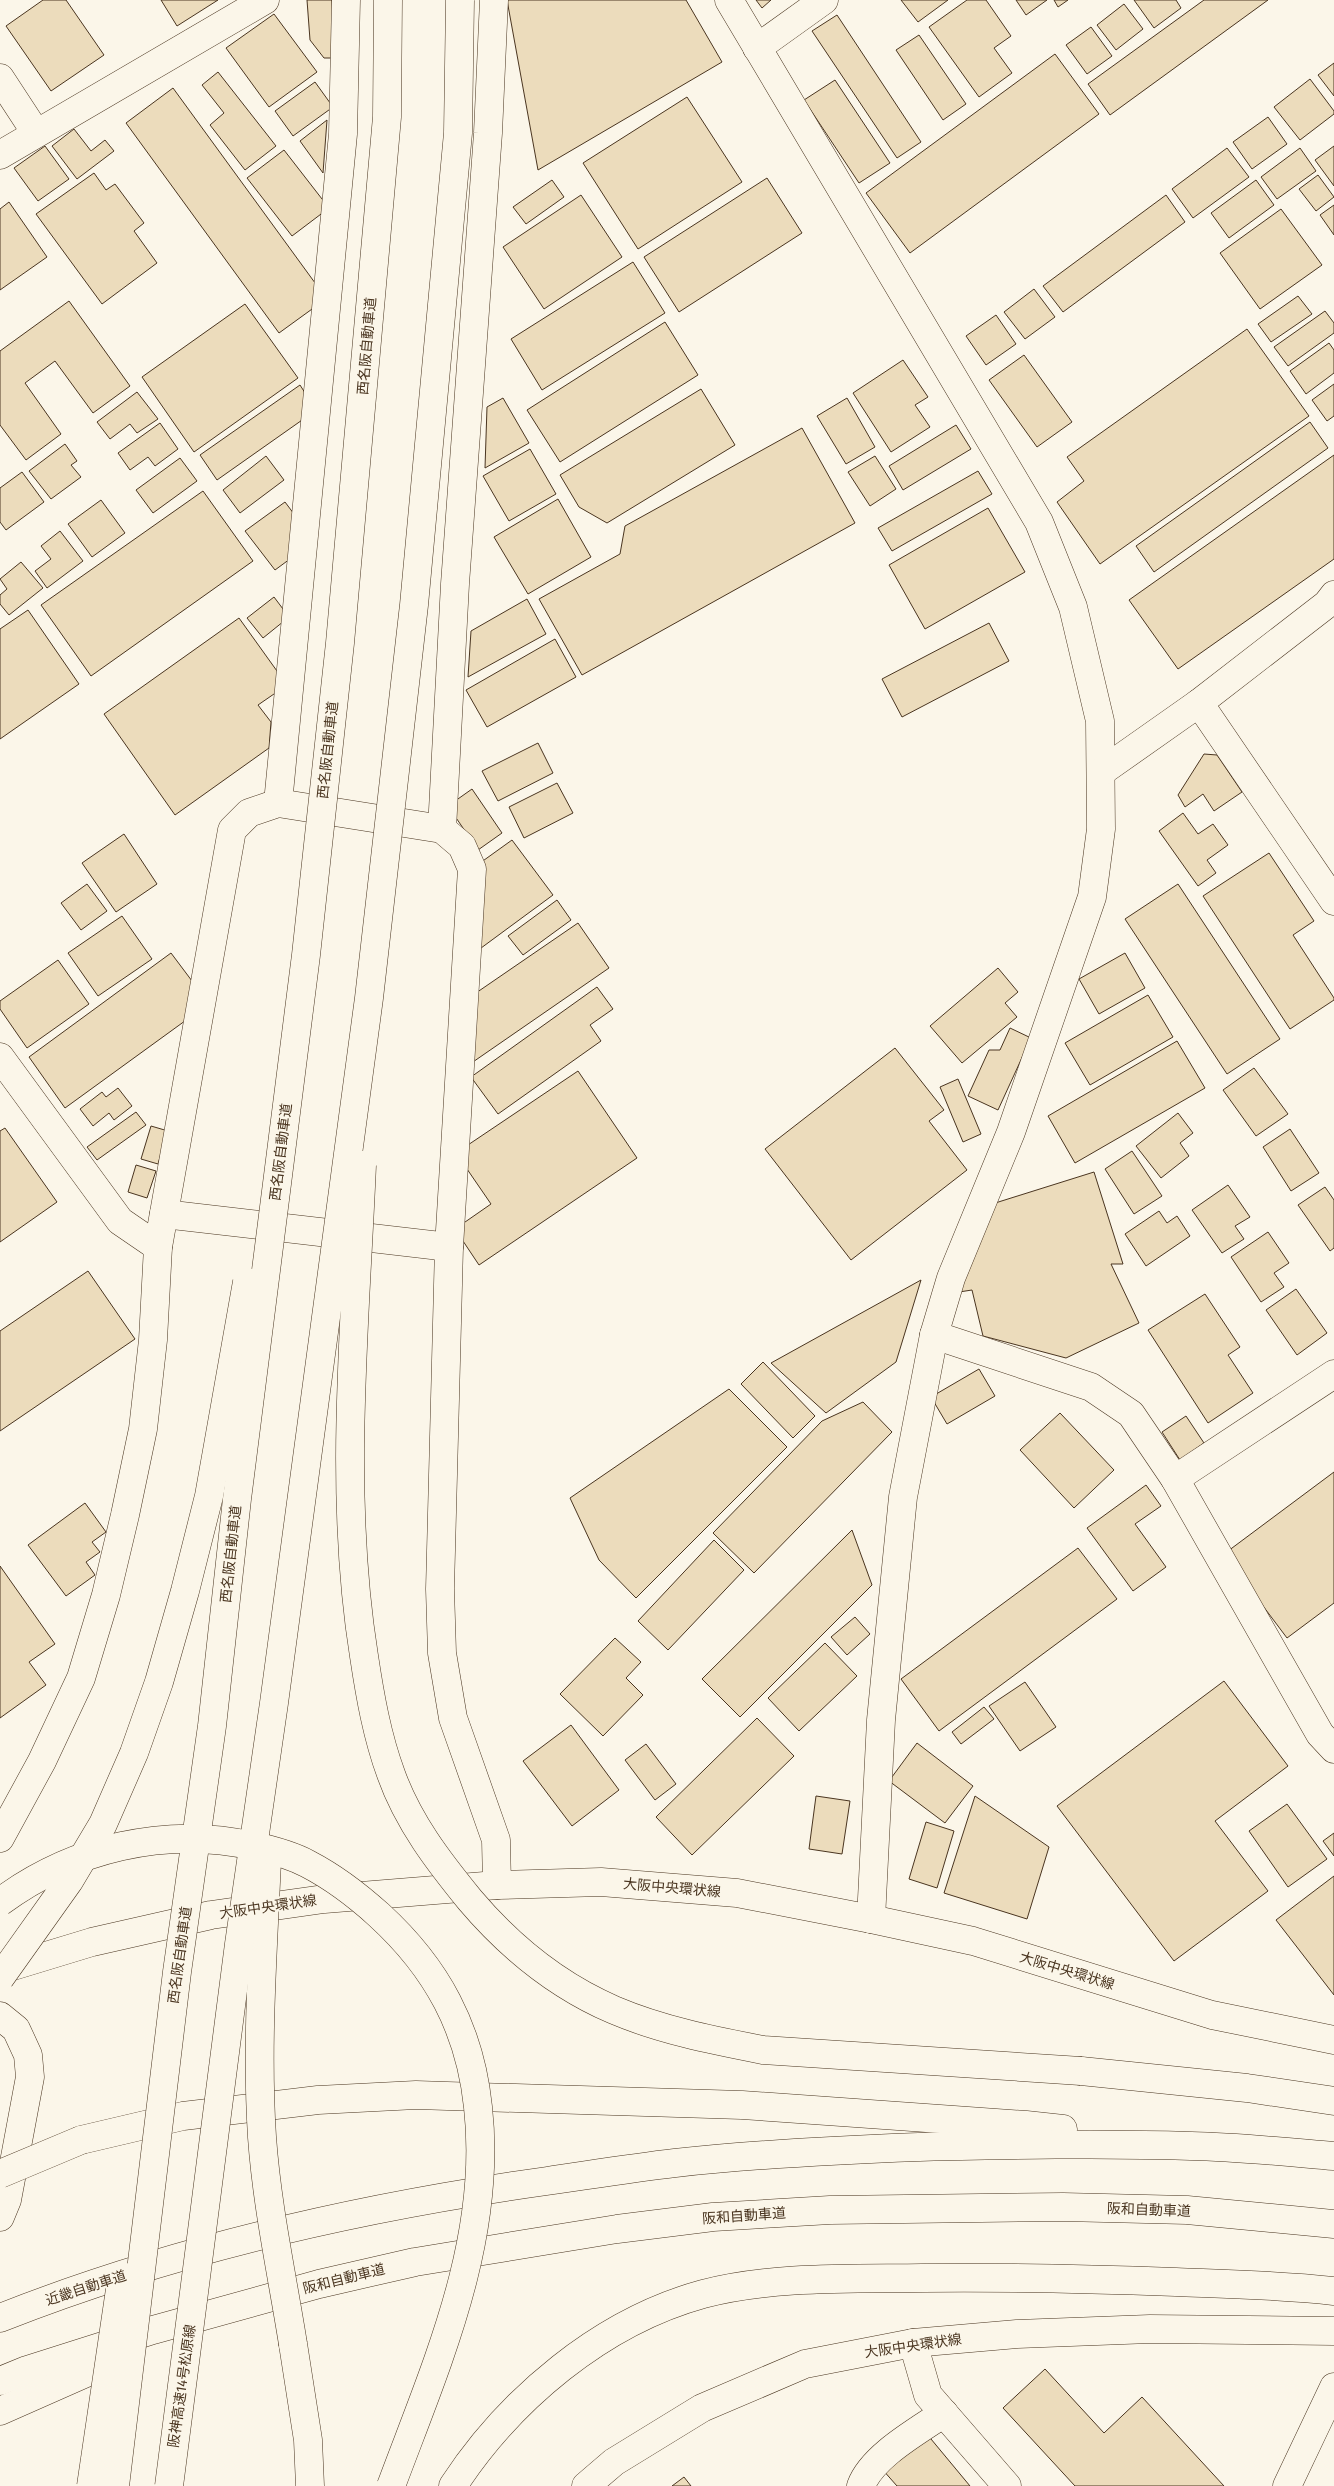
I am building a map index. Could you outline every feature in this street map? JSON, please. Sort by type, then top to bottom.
[{"type":"main road","points":[[0,154],[265,0]]},
{"type":"main road","points":[[278,803],[343,134],[346,0]]},
{"type":"main road","name":"西名阪自動車道","points":[[115,2486],[177,1972],[212,1726],[237,1499],[306,955],[340,643],[387,117],[388,0]]},
{"type":"main road","points":[[310,2486],[308,2440],[269,2202],[259,2077],[274,1704],[369,998],[414,605],[457,143],[460,0]]},
{"type":"main road","points":[[442,829],[456,575],[488,133],[494,0]]},
{"type":"main road","points":[[729,0],[1038,522],[1073,607],[1100,721],[1101,828],[1092,897],[1011,1132],[951,1278],[934,1335],[903,1497],[880,1720],[871,1919]]},
{"type":"main road","points":[[757,48],[824,0]]},
{"type":"main road","points":[[0,78],[36,132]]},
{"type":"main road","points":[[1101,772],[1198,703],[1326,604],[1334,594]]},
{"type":"main road","points":[[1198,703],[1334,902]]},
{"type":"main road","points":[[0,1838],[42,1761],[80,1678],[106,1595],[143,1429],[153,1340],[158,1247],[232,830],[249,813],[278,803],[442,829],[462,846],[472,869],[449,1247],[440,1590],[442,1653],[453,1718],[496,1840],[497,1885]]},
{"type":"main road","points":[[0,1978],[69,1881],[103,1824],[134,1754],[159,1682],[209,1496],[306,955]]},
{"type":"main road","points":[[369,998],[352,1388],[350,1502],[360,1631],[379,1735],[399,1793],[426,1844],[492,1925],[531,1960],[570,1988],[613,2010],[665,2028],[713,2041],[763,2050],[812,2054],[1081,2071],[1247,2088],[1334,2101]]},
{"type":"main road","points":[[0,1057],[120,1221],[158,1247]]},
{"type":"main road","points":[[164,1214],[449,1247]]},
{"type":"main road","points":[[934,1335],[1091,1387],[1132,1414],[1175,1479],[1320,1734],[1334,1749]]},
{"type":"main road","points":[[1175,1479],[1330,1386]]},
{"type":"main road","name":"阪神高速14号松原線","points":[[168,2486],[239,1944],[274,1704]]},
{"type":"main road","points":[[0,1902],[52,1869],[100,1850],[139,1841],[178,1838],[219,1839],[278,1852],[307,1863],[368,1905],[396,1930],[422,1960],[460,2026],[471,2066],[478,2107],[480,2176],[472,2239],[460,2290],[442,2347],[391,2486]]},
{"type":"main road","name":"大阪中央環状線","points":[[0,1970],[92,1942],[211,1915],[324,1899],[497,1885],[601,1882],[737,1893],[871,1919],[973,1941],[1212,2015],[1334,2040]]},
{"type":"main road","points":[[92,2486],[152,2063],[177,1972]]},
{"type":"main road","points":[[0,2016],[16,2029],[28,2055],[30,2077],[7,2200],[0,2217]]},
{"type":"main road","points":[[0,2174],[81,2140],[183,2116],[318,2100],[416,2095],[742,2105],[1026,2125],[1194,2146],[1334,2156]]},
{"type":"main road","name":"近畿自動車道","points":[[0,2318],[37,2304],[236,2242],[386,2208],[518,2185],[676,2163],[758,2155],[1022,2144],[1194,2146]]},
{"type":"main road","name":"阪和自動車道","points":[[0,2381],[27,2370],[165,2327],[319,2284],[415,2262],[617,2229],[713,2217],[830,2210],[1063,2207],[1186,2210],[1334,2224]]},
{"type":"main road","points":[[453,2486],[470,2460],[505,2418],[550,2378],[601,2340],[651,2314],[703,2294],[763,2284],[861,2279],[1031,2277],[1334,2291]]},
{"type":"main road","points":[[0,2411],[234,2308]]},
{"type":"main road","name":"大阪中央環状線","points":[[586,2486],[614,2462],[702,2408],[805,2364],[913,2343],[1017,2334],[1150,2329],[1334,2331]]},
{"type":"main road","points":[[913,2343],[928,2395],[1007,2486]]},
{"type":"main road","points":[[1287,2486],[1334,2387]]},
{"type":"main road","points":[[861,2486],[863,2479],[884,2456],[944,2414]]},
{"type":"building","points":[[43,0],[66,0],[104,55],[51,91],[6,26]]},
{"type":"building","points":[[161,0],[218,0],[177,26]]},
{"type":"building","points":[[307,0],[332,0],[335,58],[324,58],[310,40]]},
{"type":"building","points":[[507,0],[686,0],[722,62],[538,170]]},
{"type":"building","points":[[756,0],[771,0],[762,8]]},
{"type":"building","points":[[901,0],[948,0],[918,22]]},
{"type":"building","points":[[967,0],[986,0],[1011,36],[994,48],[1012,73],[979,97],[929,27]]},
{"type":"building","points":[[1016,0],[1047,0],[1026,15]]},
{"type":"building","points":[[1054,0],[1068,0],[1058,7]]},
{"type":"building","points":[[1134,0],[1176,0],[1181,8],[1154,28]]},
{"type":"building","points":[[1204,0],[1268,0],[1110,115],[1088,84]]},
{"type":"building","points":[[1124,4],[1143,29],[1116,50],[1097,25]]},
{"type":"building","points":[[274,14],[317,72],[269,107],[226,48]]},
{"type":"building","points":[[837,15],[921,142],[897,158],[812,31]]},
{"type":"building","points":[[1091,27],[1112,56],[1087,74],[1066,45]]},
{"type":"building","points":[[919,35],[966,104],[943,120],[896,50]]},
{"type":"building","points":[[1055,54],[1099,114],[910,253],[866,193]]},
{"type":"building","points":[[1334,63],[1334,96],[1318,75]]},
{"type":"building","points":[[218,72],[276,146],[245,170],[210,125],[224,113],[202,85]]},
{"type":"building","points":[[1310,79],[1334,111],[1334,114],[1300,140],[1274,107]]},
{"type":"building","points":[[835,80],[890,163],[859,183],[804,100]]},
{"type":"building","points":[[315,82],[333,107],[293,136],[275,111]]},
{"type":"building","points":[[173,88],[318,287],[319,304],[279,333],[126,123]]},
{"type":"building","points":[[687,97],[742,182],[638,249],[583,163]]},
{"type":"building","points":[[1268,117],[1287,144],[1252,169],[1233,142]]},
{"type":"building","points":[[327,120],[323,173],[300,141]]},
{"type":"building","points":[[74,129],[91,151],[105,140],[114,151],[77,179],[52,146]]},
{"type":"building","points":[[45,146],[69,179],[38,201],[14,168]]},
{"type":"building","points":[[1334,146],[1334,186],[1315,160]]},
{"type":"building","points":[[1227,148],[1249,177],[1193,218],[1172,189]]},
{"type":"building","points":[[1300,148],[1316,171],[1277,199],[1261,177]]},
{"type":"building","points":[[284,150],[329,208],[292,236],[247,178]]},
{"type":"building","points":[[94,173],[106,190],[115,184],[144,223],[134,231],[157,263],[102,304],[36,214]]},
{"type":"building","points":[[1318,175],[1334,197],[1316,211],[1299,189]]},
{"type":"building","points":[[767,178],[802,233],[679,312],[644,257]]},
{"type":"building","points":[[552,180],[564,197],[526,224],[513,207]]},
{"type":"building","points":[[1256,180],[1274,205],[1229,238],[1211,213]]},
{"type":"building","points":[[581,195],[622,257],[544,309],[503,247]]},
{"type":"building","points":[[1166,195],[1185,222],[1063,312],[1043,286]]},
{"type":"building","points":[[9,202],[47,257],[0,290],[0,209]]},
{"type":"building","points":[[1334,205],[1334,235],[1320,215]]},
{"type":"building","points":[[1281,209],[1322,265],[1260,309],[1220,253]]},
{"type":"building","points":[[633,262],[665,313],[542,390],[511,339]]},
{"type":"building","points":[[1034,289],[1055,317],[1025,339],[1004,312]]},
{"type":"building","points":[[1298,296],[1312,314],[1271,342],[1258,324]]},
{"type":"building","points":[[69,301],[130,386],[93,413],[55,361],[25,383],[61,434],[26,460],[0,425],[0,351]]},
{"type":"building","points":[[245,304],[298,378],[194,452],[142,377]]},
{"type":"building","points":[[1325,311],[1334,323],[1334,333],[1288,366],[1274,347]]},
{"type":"building","points":[[996,315],[1016,344],[986,365],[966,336]]},
{"type":"building","points":[[665,322],[698,375],[560,462],[527,410]]},
{"type":"building","points":[[1247,329],[1309,416],[1100,564],[1057,502],[1084,481],[1067,457]]},
{"type":"building","points":[[1329,343],[1334,350],[1334,373],[1306,394],[1290,371]]},
{"type":"building","points":[[1024,355],[1072,422],[1037,447],[989,380]]},
{"type":"building","points":[[903,360],[928,397],[915,405],[930,427],[891,452],[853,393]]},
{"type":"building","points":[[1334,384],[1334,416],[1327,421],[1312,400]]},
{"type":"building","points":[[300,385],[307,396],[305,418],[217,480],[200,455]]},
{"type":"building","points":[[701,389],[735,445],[607,523],[579,507],[560,475]]},
{"type":"building","points":[[137,392],[158,419],[137,433],[130,424],[110,439],[97,422]]},
{"type":"building","points":[[503,398],[529,443],[485,468],[487,407]]},
{"type":"building","points":[[847,398],[875,447],[846,464],[817,416]]},
{"type":"building","points":[[1310,422],[1328,448],[1154,572],[1136,546]]},
{"type":"building","points":[[160,423],[178,449],[155,466],[148,457],[130,470],[118,453]]},
{"type":"building","points":[[956,425],[971,449],[903,490],[889,466]]},
{"type":"building","points":[[802,428],[855,523],[582,675],[539,599],[620,554],[625,526]]},
{"type":"building","points":[[65,444],[77,461],[71,465],[81,477],[51,499],[29,471]]},
{"type":"building","points":[[530,449],[556,494],[509,521],[483,476]]},
{"type":"building","points":[[1334,455],[1334,559],[1178,669],[1129,600]]},
{"type":"building","points":[[266,456],[284,480],[240,513],[223,490]]},
{"type":"building","points":[[875,456],[896,489],[870,506],[848,472]]},
{"type":"building","points":[[180,458],[197,481],[153,513],[136,490]]},
{"type":"building","points":[[978,471],[992,494],[892,551],[878,528]]},
{"type":"building","points":[[22,472],[44,502],[6,530],[0,522],[0,488]]},
{"type":"building","points":[[203,491],[253,561],[91,676],[41,605]]},
{"type":"building","points":[[558,499],[591,557],[528,594],[494,537]]},
{"type":"building","points":[[101,500],[125,533],[92,557],[68,524]]},
{"type":"building","points":[[285,502],[294,514],[294,556],[275,570],[245,531]]},
{"type":"building","points":[[988,508],[1025,572],[925,629],[889,565]]},
{"type":"building","points":[[60,531],[83,561],[47,588],[35,571],[51,559],[41,546]]},
{"type":"building","points":[[21,562],[43,588],[9,615],[0,604],[0,595],[7,589],[0,579]]},
{"type":"building","points":[[274,597],[289,617],[263,638],[247,618]]},
{"type":"building","points":[[527,599],[546,634],[468,677],[471,631]]},
{"type":"building","points":[[28,610],[79,684],[0,739],[0,629]]},
{"type":"building","points":[[239,618],[287,685],[258,705],[271,722],[269,748],[175,815],[104,714]]},
{"type":"building","points":[[989,623],[1009,661],[902,717],[882,679]]},
{"type":"building","points":[[555,639],[576,677],[487,727],[466,690]]},
{"type":"building","points":[[538,743],[553,773],[498,801],[482,771]]},
{"type":"building","points":[[1204,754],[1217,755],[1242,792],[1214,811],[1203,794],[1185,807],[1178,795]]},
{"type":"building","points":[[557,783],[573,813],[524,838],[509,807]]},
{"type":"building","points":[[472,789],[502,833],[478,850],[448,806]]},
{"type":"building","points":[[1183,813],[1198,834],[1213,824],[1228,845],[1207,860],[1216,873],[1198,886],[1159,831]]},
{"type":"building","points":[[124,834],[157,884],[116,912],[82,863]]},
{"type":"building","points":[[512,840],[553,895],[477,951],[480,863]]},
{"type":"building","points":[[1269,853],[1314,921],[1293,935],[1334,998],[1334,1000],[1290,1029],[1203,896]]},
{"type":"building","points":[[87,884],[107,911],[81,930],[61,903]]},
{"type":"building","points":[[1178,884],[1280,1039],[1227,1074],[1125,919]]},
{"type":"building","points":[[557,900],[571,920],[523,955],[508,936]]},
{"type":"building","points":[[122,916],[152,959],[98,996],[68,953]]},
{"type":"building","points":[[578,923],[609,968],[470,1064],[473,995]]},
{"type":"building","points":[[171,953],[195,985],[189,1018],[65,1108],[29,1057]]},
{"type":"building","points":[[1125,953],[1145,988],[1099,1014],[1079,979]]},
{"type":"building","points":[[58,960],[89,1004],[27,1048],[0,1009],[0,1001]]},
{"type":"building","points":[[998,968],[1018,992],[1005,1003],[1017,1017],[962,1063],[930,1026]]},
{"type":"building","points":[[597,987],[613,1009],[590,1025],[601,1041],[498,1114],[471,1077]]},
{"type":"building","points":[[1148,995],[1173,1037],[1090,1085],[1065,1043]]},
{"type":"building","points":[[1010,1028],[1031,1038],[998,1110],[968,1096],[989,1050],[1000,1050]]},
{"type":"building","points":[[1177,1041],[1205,1088],[1075,1163],[1048,1116]]},
{"type":"building","points":[[895,1048],[944,1110],[929,1121],[967,1170],[851,1260],[765,1149]]},
{"type":"building","points":[[1254,1068],[1288,1114],[1256,1136],[1223,1090]]},
{"type":"building","points":[[578,1071],[637,1158],[479,1265],[455,1229],[491,1204],[456,1153]]},
{"type":"building","points":[[958,1079],[981,1134],[963,1142],[940,1087]]},
{"type":"building","points":[[118,1088],[132,1106],[114,1120],[109,1113],[93,1126],[80,1109],[102,1092],[106,1097]]},
{"type":"building","points":[[136,1112],[146,1125],[97,1160],[87,1147]]},
{"type":"building","points":[[1178,1113],[1193,1133],[1180,1143],[1189,1156],[1161,1178],[1136,1146]]},
{"type":"building","points":[[151,1126],[168,1131],[158,1164],[141,1159]]},
{"type":"building","points":[[5,1128],[57,1202],[0,1242],[0,1131]]},
{"type":"building","points":[[1290,1129],[1319,1173],[1291,1191],[1263,1147]]},
{"type":"building","points":[[1132,1151],[1162,1196],[1134,1214],[1105,1169]]},
{"type":"building","points":[[136,1165],[156,1171],[147,1198],[128,1192]]},
{"type":"building","points":[[1094,1172],[1123,1264],[1111,1264],[1139,1323],[1066,1358],[983,1336],[972,1290],[959,1292],[992,1204]]},
{"type":"building","points":[[1228,1185],[1250,1217],[1235,1226],[1244,1239],[1222,1253],[1192,1210]]},
{"type":"building","points":[[1325,1187],[1334,1200],[1334,1248],[1330,1251],[1298,1205]]},
{"type":"building","points":[[1159,1211],[1167,1223],[1177,1216],[1190,1236],[1146,1266],[1125,1234]]},
{"type":"building","points":[[1268,1232],[1289,1263],[1274,1273],[1284,1287],[1261,1302],[1231,1257]]},
{"type":"building","points":[[88,1271],[135,1339],[0,1431],[0,1331]]},
{"type":"building","points":[[921,1280],[896,1362],[826,1413],[771,1363]]},
{"type":"building","points":[[1296,1289],[1327,1333],[1297,1355],[1266,1310]]},
{"type":"building","points":[[1205,1294],[1240,1347],[1228,1355],[1253,1393],[1208,1423],[1148,1330]]},
{"type":"building","points":[[763,1362],[815,1416],[793,1438],[741,1384]]},
{"type":"building","points":[[979,1369],[995,1396],[947,1424],[931,1397]]},
{"type":"building","points":[[729,1389],[787,1447],[636,1598],[599,1560],[570,1498]]},
{"type":"building","points":[[863,1402],[892,1432],[754,1573],[713,1533],[822,1421]]},
{"type":"building","points":[[1060,1413],[1114,1470],[1074,1508],[1020,1450]]},
{"type":"building","points":[[1186,1416],[1204,1443],[1180,1460],[1162,1432]]},
{"type":"building","points":[[1334,1472],[1334,1603],[1287,1638],[1224,1554]]},
{"type":"building","points":[[1146,1485],[1161,1506],[1135,1524],[1166,1567],[1133,1591],[1087,1528]]},
{"type":"building","points":[[85,1503],[106,1532],[92,1542],[100,1552],[86,1562],[95,1575],[66,1596],[28,1545]]},
{"type":"building","points":[[852,1530],[872,1585],[740,1717],[702,1679]]},
{"type":"building","points":[[714,1540],[744,1570],[668,1650],[638,1621]]},
{"type":"building","points":[[1078,1548],[1117,1599],[939,1731],[901,1679]]},
{"type":"building","points":[[0,1566],[55,1644],[29,1662],[46,1685],[0,1718]]},
{"type":"building","points":[[855,1617],[870,1634],[847,1655],[831,1637]]},
{"type":"building","points":[[615,1638],[641,1662],[626,1678],[643,1695],[603,1736],[560,1694]]},
{"type":"building","points":[[825,1643],[857,1676],[799,1731],[768,1698]]},
{"type":"building","points":[[1224,1681],[1288,1766],[1215,1821],[1268,1891],[1174,1961],[1057,1806]]},
{"type":"building","points":[[1025,1682],[1056,1727],[1020,1751],[989,1706]]},
{"type":"building","points":[[984,1707],[994,1719],[961,1744],[952,1732]]},
{"type":"building","points":[[757,1718],[794,1756],[692,1855],[656,1817]]},
{"type":"building","points":[[571,1725],[619,1790],[572,1826],[523,1761]]},
{"type":"building","points":[[917,1743],[973,1786],[945,1823],[889,1781]]},
{"type":"building","points":[[646,1744],[676,1784],[655,1800],[625,1760]]},
{"type":"building","points":[[816,1796],[850,1801],[842,1854],[809,1849]]},
{"type":"building","points":[[975,1796],[1049,1847],[1027,1919],[944,1893]]},
{"type":"building","points":[[1287,1804],[1327,1859],[1288,1887],[1249,1831]]},
{"type":"building","points":[[926,1822],[954,1831],[937,1888],[909,1879]]},
{"type":"building","points":[[1334,1833],[1334,1856],[1323,1841]]},
{"type":"building","points":[[1334,1876],[1334,1995],[1276,1920]]},
{"type":"building","points":[[1045,2369],[1104,2433],[1142,2397],[1224,2486],[1075,2486],[1003,2408]]},
{"type":"building","points":[[926,2433],[970,2486],[897,2486],[882,2469]]},
{"type":"building","points":[[684,2477],[691,2486],[672,2486]]}]
